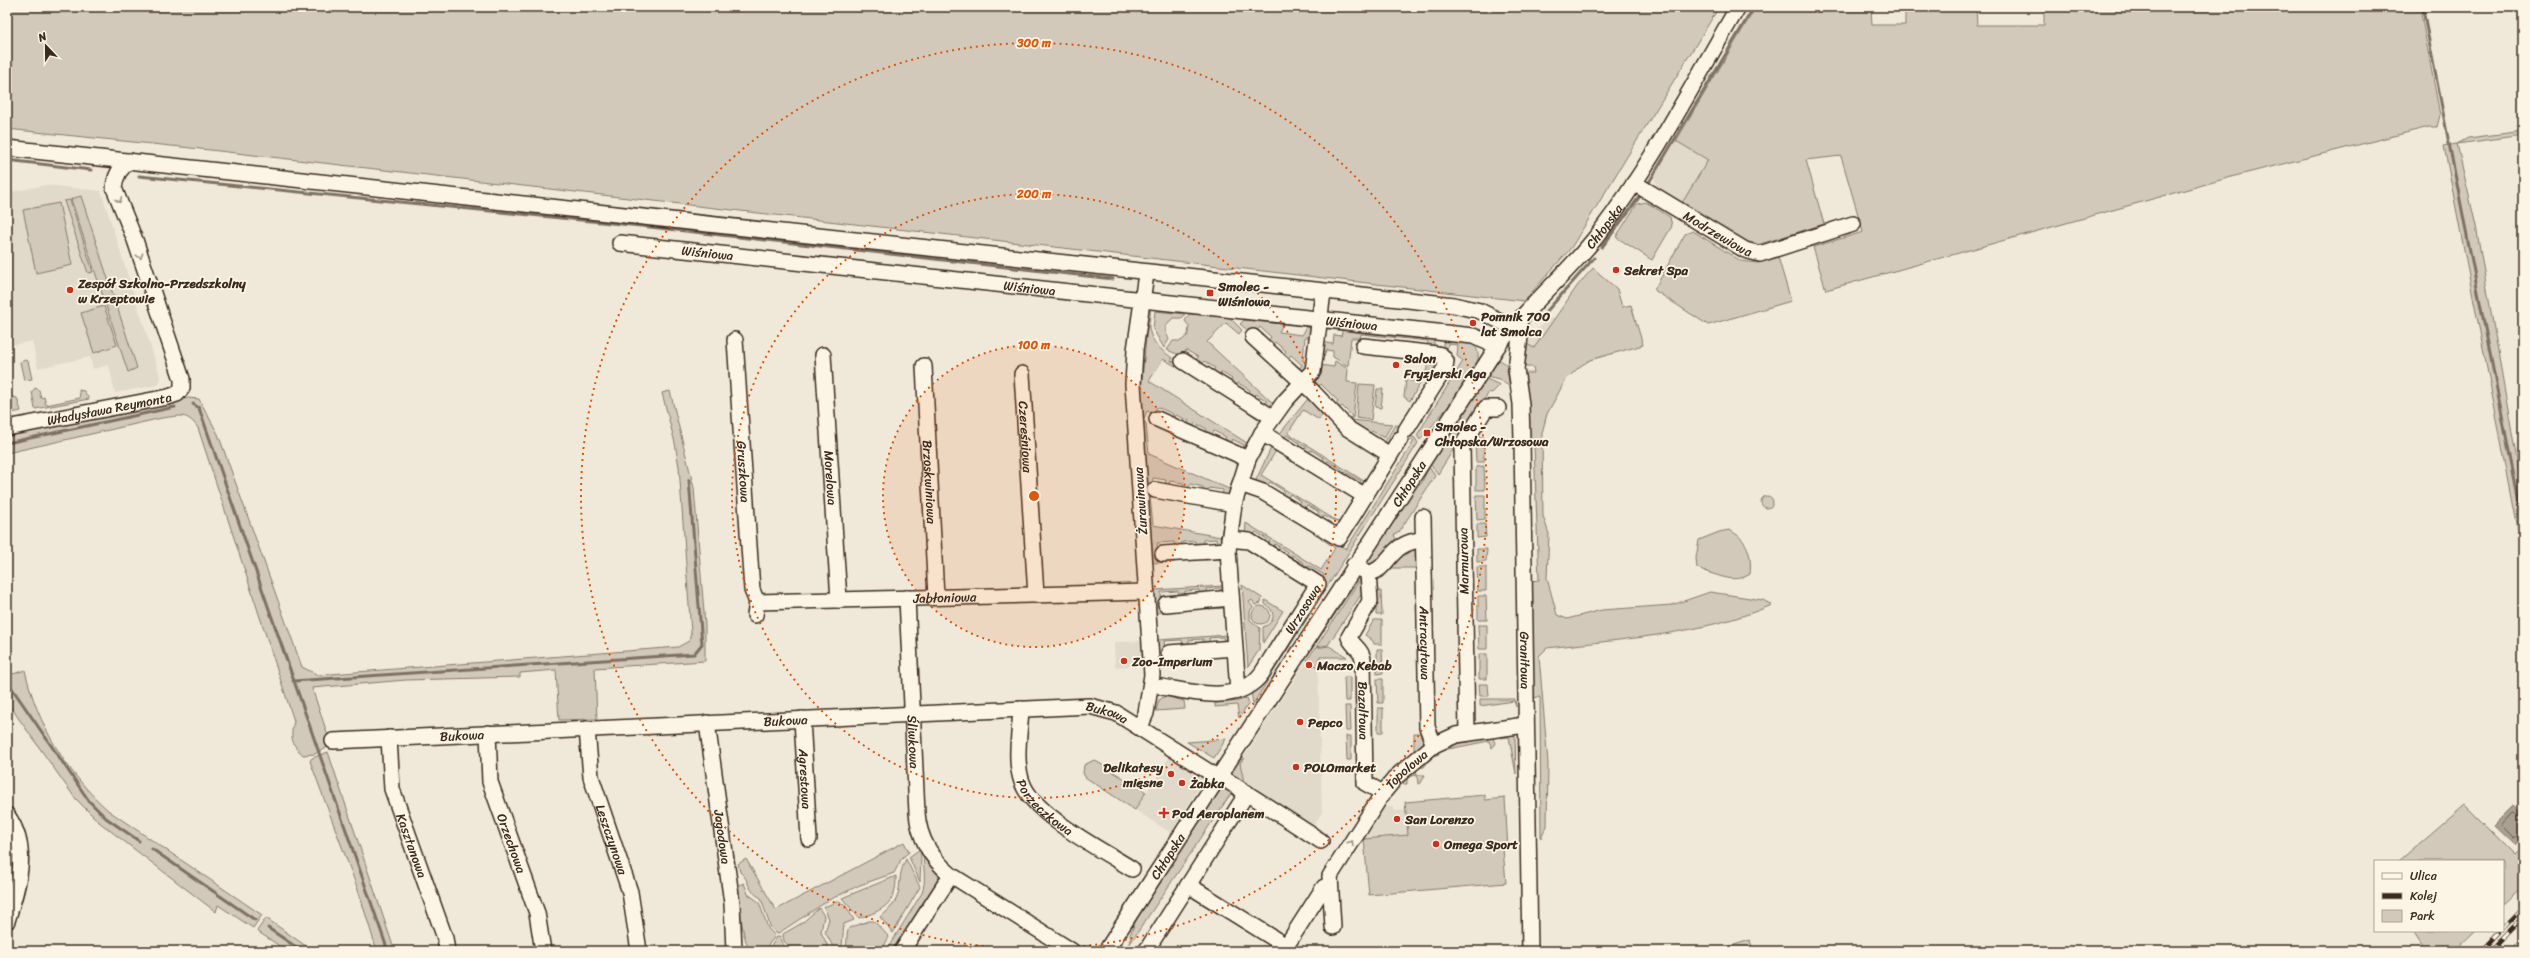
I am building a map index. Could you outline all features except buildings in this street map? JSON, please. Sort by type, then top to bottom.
[{"type":"street","name":"Chłopska","points":[[1106,951],[1494,346],[1584,252],[1634,183],[1738,7]]},
{"type":"street","points":[[7,148],[1146,274],[1461,306],[1516,323]]},
{"type":"street","name":"Władysława Reymonta","points":[[7,428],[168,397],[177,394],[182,388],[182,379],[135,240],[114,188],[115,180],[99,158]]},
{"type":"street","points":[[115,180],[122,167],[130,161]]},
{"type":"street","name":"Modrzewiowa","points":[[1634,183],[1745,250],[1760,254],[1853,224]]},
{"type":"street","name":"Wiśniowa","points":[[620,243],[1473,336],[1494,346]]},
{"type":"street","name":"Żurawinowa","points":[[1140,727],[1146,713],[1152,675],[1132,384],[1146,274]]},
{"type":"street","points":[[1238,691],[1234,648],[1229,545],[1234,504],[1248,459],[1262,433],[1272,417],[1313,371],[1316,363],[1323,292]]},
{"type":"street","name":"Granitowa","points":[[1516,323],[1520,344],[1516,369],[1521,404],[1522,440],[1525,725],[1530,951]]},
{"type":"street","points":[[1240,484],[1263,492],[1339,538],[1446,364],[1444,358],[1437,354],[1445,333]]},
{"type":"street","points":[[1253,337],[1303,382],[1347,428],[1390,456]]},
{"type":"street","name":"Gruszkowa","points":[[735,340],[752,590],[756,608]]},
{"type":"street","name":"Wiśniowa","points":[[1363,346],[1437,354]]},
{"type":"street","points":[[1494,346],[1516,369]]},
{"type":"street","name":"Morelowa","points":[[823,356],[839,600]]},
{"type":"street","points":[[1183,361],[1272,417]]},
{"type":"street","name":"Brzoskwiniowa","points":[[924,366],[936,597]]},
{"type":"street","name":"Czereśniowa","points":[[1022,374],[1036,594]]},
{"type":"street","name":"Marmurowa","points":[[1467,733],[1462,446],[1486,408],[1498,408]]},
{"type":"street","points":[[1157,419],[1248,459]]},
{"type":"street","points":[[1262,433],[1365,496]]},
{"type":"street","points":[[1155,490],[1234,504]]},
{"type":"street","name":"Antracytowa","points":[[1423,517],[1427,727],[1434,746]]},
{"type":"street","points":[[1354,565],[1368,574],[1375,572],[1385,564],[1393,552],[1402,545],[1423,540]]},
{"type":"street","name":"Wrzosowa","points":[[1162,687],[1203,695],[1238,691],[1252,686],[1318,584],[1249,541],[1163,554]]},
{"type":"street","name":"Bazaltowa","points":[[1368,574],[1370,601],[1349,637],[1363,656],[1365,783],[1383,793]]},
{"type":"street","name":"Jabłoniowa","points":[[756,608],[839,600],[1146,592]]},
{"type":"street","name":"Śliwkowa","points":[[907,598],[919,827],[931,853],[951,874],[1072,951]]},
{"type":"street","points":[[1166,604],[1231,598]]},
{"type":"street","points":[[1169,653],[1234,648]]},
{"type":"street","name":"Bukowa","points":[[333,741],[802,718],[1100,707],[1116,713],[1140,727],[1247,793],[1321,842]]},
{"type":"street","name":"Porzeczkowa","points":[[1021,709],[1018,763],[1022,782],[1028,795],[1045,813],[1132,869]]},
{"type":"street","name":"Agrestowa","points":[[802,718],[809,839]]},
{"type":"street","name":"Jagodowa","points":[[707,723],[732,903],[734,951]]},
{"type":"street","name":"Topolowa","points":[[1188,884],[1284,949],[1383,793],[1397,776],[1434,746],[1467,733],[1525,725]]},
{"type":"street","name":"Leszczynowa","points":[[587,729],[591,777],[630,892],[639,951]]},
{"type":"street","name":"Orzechowa","points":[[488,734],[490,782],[537,913],[543,951]]},
{"type":"street","name":"Kasztanowa","points":[[389,738],[392,789],[445,938],[447,951]]},
{"type":"street","points":[[1146,951],[1247,793]]},
{"type":"street","points":[[7,815],[17,834],[21,860],[19,880],[7,921]]},
{"type":"street","points":[[902,951],[951,874]]},
{"type":"street","points":[[1327,881],[1332,927]]},
{"type":"shaded area","points":[[1676,141],[1708,160],[1682,203],[1657,188],[1654,177]]},
{"type":"shaded area","name":"Zespół Szkolno-Przedszkolny w Krzeptowie","points":[[46,185],[101,191],[161,379],[157,385],[115,393],[109,365],[93,369],[90,357],[38,368],[32,341],[8,346],[10,356],[7,356],[7,193]]},
{"type":"shaded area","points":[[1548,316],[1554,322],[1534,348],[1527,344]]},
{"type":"shaded area","points":[[1143,641],[1145,665],[1115,667],[1114,642]]},
{"type":"shaded area","points":[[1307,660],[1318,667],[1322,812],[1314,826],[1244,782],[1240,763]]},
{"type":"shaded area","points":[[1170,756],[1205,778],[1171,833],[1135,810]]},
{"type":"shaded area","points":[[1394,806],[1394,811],[1406,810],[1408,835],[1364,839],[1364,835],[1381,808]]},
{"type":"green space","points":[[7,7],[1719,7],[1571,248],[1524,301],[210,150],[7,129]]},
{"type":"green space","points":[[1756,7],[1871,7],[1872,25],[1905,25],[1905,7],[1976,7],[1977,25],[2044,25],[2044,7],[2443,7],[2421,14],[2440,115],[2437,127],[2429,127],[2235,176],[1826,290],[1813,247],[1863,232],[1841,156],[1806,160],[1824,224],[1757,245],[1748,244],[1682,203],[1708,160],[1676,141]]},
{"type":"green space","points":[[2523,131],[2523,135],[2457,144],[2468,138]]},
{"type":"green space","points":[[2457,144],[2476,226],[2523,495],[2523,555],[2444,146]]},
{"type":"green space","points":[[81,196],[137,368],[128,372],[71,199]]},
{"type":"green space","points":[[70,200],[93,272],[88,273],[64,201]]},
{"type":"green space","points":[[1646,202],[1670,217],[1672,226],[1652,260],[1616,237],[1637,204]]},
{"type":"green space","points":[[59,203],[72,265],[36,273],[23,210]]},
{"type":"green space","points":[[1693,231],[1741,261],[1758,263],[1778,257],[1791,301],[1708,325],[1654,290],[1685,234]]},
{"type":"green space","points":[[1593,268],[1617,289],[1622,307],[1631,305],[1643,345],[1590,360],[1579,367],[1565,381],[1547,414],[1542,433],[1543,516],[1549,534],[1547,578],[1557,615],[1567,619],[1602,610],[1672,605],[1710,592],[1763,600],[1772,605],[1718,623],[1690,629],[1633,638],[1547,648],[1539,656],[1548,763],[1547,826],[1541,838],[1540,697],[1531,698],[1530,581],[1539,580],[1534,445],[1529,445],[1525,373],[1534,373],[1533,367],[1525,367],[1527,344],[1534,348],[1578,285]]},
{"type":"green space","points":[[104,306],[117,345],[94,353],[81,313]]},
{"type":"green space","points":[[1149,307],[1149,325],[1153,340],[1164,352],[1173,358],[1171,361],[1181,364],[1179,368],[1163,359],[1149,381],[1247,443],[1261,421],[1249,448],[1241,452],[1244,445],[1232,439],[1229,446],[1223,444],[1226,437],[1214,431],[1210,438],[1204,436],[1207,429],[1195,423],[1192,430],[1186,428],[1189,421],[1176,415],[1173,422],[1170,421],[1173,414],[1157,407],[1154,414],[1147,411],[1143,421],[1146,423],[1149,454],[1229,489],[1239,464],[1225,458],[1227,454],[1236,458],[1240,463],[1231,494],[1222,497],[1223,490],[1209,488],[1208,495],[1202,494],[1203,487],[1190,484],[1188,492],[1182,490],[1183,483],[1170,481],[1168,488],[1165,488],[1166,480],[1153,478],[1150,496],[1153,525],[1221,537],[1225,511],[1210,508],[1210,504],[1223,506],[1227,511],[1224,543],[1217,547],[1216,539],[1203,540],[1203,548],[1196,548],[1195,541],[1182,542],[1182,549],[1175,550],[1174,542],[1157,543],[1159,560],[1175,558],[1175,562],[1152,563],[1141,390]]},
{"type":"green space","points":[[1155,311],[1185,314],[1182,318],[1173,318],[1166,325],[1166,333],[1169,339],[1164,348],[1153,329]]},
{"type":"green space","points":[[1189,314],[1229,317],[1242,330],[1239,334],[1226,323],[1207,342],[1275,405],[1271,409],[1263,408],[1267,401],[1256,394],[1251,400],[1246,396],[1250,390],[1238,383],[1234,389],[1228,386],[1232,379],[1221,372],[1217,378],[1211,375],[1215,368],[1204,361],[1199,367],[1194,364],[1198,357],[1186,350],[1182,356],[1167,350],[1173,341],[1181,341],[1188,335],[1189,326],[1185,321]]},
{"type":"green space","points":[[1244,320],[1283,324],[1279,332],[1302,335],[1307,327],[1312,327],[1313,337],[1305,337],[1303,361],[1311,362],[1305,373],[1297,371],[1302,365],[1291,355],[1286,361],[1282,357],[1286,351],[1275,342],[1270,347],[1266,343],[1271,337],[1260,327],[1255,333],[1251,333],[1240,324]]},
{"type":"green space","points":[[1343,328],[1429,337],[1434,342],[1434,345],[1427,349],[1428,341],[1361,334],[1360,338],[1351,338],[1348,366],[1333,357],[1333,351],[1326,350],[1324,357],[1321,356],[1322,342],[1333,344],[1334,335],[1341,336]]},
{"type":"green space","points":[[1448,339],[1473,344],[1478,353],[1477,364],[1468,381],[1420,440],[1417,435],[1463,361],[1457,356],[1458,345],[1448,344],[1447,351],[1443,348],[1443,343]]},
{"type":"green space","points":[[1433,358],[1440,364],[1435,372],[1429,371],[1423,379],[1421,378],[1427,369],[1427,363]]},
{"type":"green space","points":[[26,360],[28,361],[32,379],[24,380],[20,362]]},
{"type":"green space","points":[[1500,360],[1506,364],[1510,387],[1499,379],[1486,376],[1495,362]]},
{"type":"green space","points":[[1335,361],[1348,369],[1347,382],[1357,383],[1353,418],[1350,418],[1352,416],[1342,406],[1337,411],[1333,407],[1338,401],[1321,384],[1316,389],[1312,382],[1320,365],[1334,367]]},
{"type":"green space","points":[[1484,378],[1500,385],[1492,393],[1489,392],[1438,474],[1430,464]]},
{"type":"green space","points":[[1406,380],[1421,382],[1410,401],[1404,397]]},
{"type":"green space","points":[[1359,384],[1375,385],[1371,420],[1356,418]]},
{"type":"green space","points":[[35,388],[39,390],[41,398],[44,397],[46,405],[80,398],[79,390],[84,391],[89,399],[35,409],[32,392]]},
{"type":"green space","points":[[1377,389],[1383,389],[1381,408],[1375,407]]},
{"type":"green space","points":[[670,391],[694,488],[705,625],[705,661],[595,668],[597,719],[559,720],[556,670],[520,673],[520,677],[406,680],[312,688],[331,745],[315,754],[303,755],[292,740],[294,721],[198,428],[190,419],[183,416],[162,418],[7,453],[7,435],[188,398],[199,399],[218,434],[302,667],[318,675],[678,647],[689,641],[691,633],[679,467],[675,443],[662,393]]},
{"type":"green space","points":[[1311,395],[1325,410],[1319,420],[1303,410],[1288,433],[1367,483],[1364,488],[1357,488],[1361,481],[1345,472],[1341,478],[1337,475],[1341,469],[1328,461],[1324,467],[1320,465],[1324,458],[1311,450],[1307,456],[1302,453],[1306,447],[1287,435],[1282,441],[1277,437]]},
{"type":"green space","points":[[8,396],[17,398],[21,411],[7,414],[7,404],[9,403]]},
{"type":"green space","points":[[1250,408],[1262,418],[1261,421],[1248,412]]},
{"type":"green space","points":[[1351,420],[1392,424],[1384,438],[1372,431],[1368,437],[1348,423]]},
{"type":"green space","points":[[1395,425],[1404,426],[1400,432],[1415,438],[1418,443],[1253,704],[1251,691],[1324,575],[1309,566],[1305,572],[1300,569],[1304,563],[1292,555],[1288,561],[1283,558],[1287,552],[1275,544],[1271,551],[1267,548],[1270,541],[1256,532],[1251,538],[1245,536],[1246,523],[1321,570],[1335,548],[1321,538],[1323,534],[1346,549],[1414,441],[1397,435],[1390,445],[1382,446]]},
{"type":"green space","points":[[1477,437],[1484,437],[1484,462],[1476,462],[1475,440]]},
{"type":"green space","points":[[1273,444],[1295,458],[1292,462],[1276,451],[1261,475],[1342,524],[1324,516],[1320,522],[1315,519],[1319,512],[1307,505],[1303,511],[1297,508],[1301,502],[1290,494],[1286,501],[1280,498],[1284,491],[1270,482],[1265,489],[1254,484]]},
{"type":"green space","points":[[1484,466],[1485,490],[1476,490],[1476,467]]},
{"type":"green space","points":[[1429,467],[1435,476],[1399,532],[1398,531],[1394,536],[1396,538],[1374,566],[1366,565],[1365,558],[1417,483],[1421,484]]},
{"type":"green space","points":[[1476,495],[1485,495],[1485,519],[1477,520]]},
{"type":"green space","points":[[1767,496],[1771,498],[1773,502],[1771,506],[1767,508],[1763,506],[1761,502],[1763,498]]},
{"type":"green space","points":[[1477,524],[1485,524],[1486,537],[1477,538]]},
{"type":"green space","points":[[1729,530],[1741,538],[1745,543],[1749,554],[1750,574],[1738,579],[1731,579],[1697,568],[1696,558],[1699,540],[1719,532]]},
{"type":"green space","points":[[1414,549],[1416,550],[1417,568],[1390,568],[1397,555]]},
{"type":"green space","points":[[1477,549],[1487,549],[1486,561],[1477,562]]},
{"type":"green space","points":[[1219,555],[1224,559],[1226,589],[1223,595],[1221,596],[1220,588],[1206,589],[1206,597],[1200,597],[1199,590],[1185,591],[1185,598],[1179,599],[1178,591],[1161,592],[1162,610],[1178,607],[1178,611],[1156,613],[1154,590],[1223,586],[1222,559],[1205,560],[1205,556]]},
{"type":"green space","points":[[1477,567],[1486,567],[1486,591],[1478,591]]},
{"type":"green space","points":[[1362,574],[1305,659],[1302,659],[1353,576]]},
{"type":"green space","points":[[1363,575],[1363,597],[1360,596],[1328,645],[1316,647]]},
{"type":"green space","points":[[1242,585],[1262,598],[1261,603],[1255,605],[1252,600],[1249,602],[1253,607],[1250,611],[1250,620],[1260,628],[1259,650],[1248,667]]},
{"type":"green space","points":[[1376,591],[1381,591],[1382,615],[1376,615]]},
{"type":"green space","points":[[1478,596],[1486,596],[1487,620],[1478,620]]},
{"type":"green space","points":[[1265,600],[1283,611],[1263,643],[1263,627],[1270,622],[1273,616],[1273,613],[1269,607],[1265,604]]},
{"type":"green space","points":[[1208,604],[1222,604],[1227,606],[1230,633],[1227,642],[1224,645],[1223,637],[1209,638],[1210,646],[1203,646],[1203,639],[1189,640],[1189,647],[1183,648],[1182,640],[1164,641],[1166,658],[1181,655],[1182,660],[1159,662],[1158,640],[1227,635],[1225,608],[1209,609]]},
{"type":"green space","points":[[1261,606],[1267,609],[1270,615],[1267,621],[1261,624],[1255,621],[1252,615],[1255,609]]},
{"type":"green space","points":[[1374,620],[1382,620],[1382,644],[1374,644],[1373,641],[1365,635]]},
{"type":"green space","points":[[1478,625],[1487,625],[1487,649],[1479,649]]},
{"type":"green space","points":[[1329,646],[1347,657],[1319,657],[1319,668],[1307,660],[1315,648]]},
{"type":"green space","points":[[1377,649],[1382,649],[1383,673],[1377,674]]},
{"type":"green space","points":[[1479,654],[1487,654],[1487,679],[1479,679]]},
{"type":"green space","points":[[25,670],[37,710],[46,729],[67,764],[94,797],[109,811],[262,915],[253,928],[218,905],[216,912],[99,822],[75,798],[7,702],[7,676]]},
{"type":"green space","points":[[1344,677],[1350,677],[1350,701],[1345,701]]},
{"type":"green space","points":[[1377,679],[1383,679],[1383,703],[1378,703]]},
{"type":"green space","points":[[1479,684],[1488,684],[1489,696],[1480,696]]},
{"type":"green space","points":[[1165,696],[1184,701],[1185,709],[1156,711],[1159,700]]},
{"type":"green space","points":[[1247,698],[1249,703],[1239,718],[1237,705],[1215,707],[1215,703],[1238,701]]},
{"type":"green space","points":[[1480,699],[1515,699],[1516,707],[1514,701],[1480,706]]},
{"type":"green space","points":[[1345,706],[1350,706],[1351,731],[1346,731]]},
{"type":"green space","points":[[1378,708],[1383,708],[1383,732],[1378,732]]},
{"type":"green space","points":[[1414,733],[1420,733],[1424,742],[1414,754]]},
{"type":"green space","points":[[1512,733],[1515,735],[1516,774],[1509,737],[1501,738],[1501,736]]},
{"type":"green space","points":[[1346,736],[1351,736],[1351,760],[1347,760]]},
{"type":"green space","points":[[1492,736],[1495,743],[1492,748],[1489,741],[1438,751],[1439,754],[1432,757],[1424,767],[1417,768],[1439,750],[1455,743]]},
{"type":"green space","points":[[1226,739],[1214,758],[1187,742]]},
{"type":"green space","points":[[328,752],[392,943],[393,951],[377,951],[358,890],[310,761],[312,758]]},
{"type":"green space","points":[[1244,758],[1240,763],[1244,782],[1233,775],[1232,770],[1237,762]]},
{"type":"green space","points":[[1094,760],[1146,792],[1135,810],[1085,777],[1083,773],[1084,765]]},
{"type":"green space","points":[[1416,769],[1417,775],[1407,777],[1407,784],[1401,784],[1402,780]]},
{"type":"green space","points":[[1417,775],[1425,775],[1421,783],[1418,784]]},
{"type":"green space","points":[[1225,789],[1232,792],[1124,951],[1131,940],[1130,935],[1139,913],[1219,790]]},
{"type":"green space","name":"Omega Sport","points":[[1485,795],[1485,800],[1505,798],[1508,849],[1503,849],[1506,883],[1369,895],[1364,839],[1408,835],[1405,802]]},
{"type":"green space","points":[[2464,805],[2514,855],[2523,846],[2523,886],[2504,903],[2504,860],[2400,860]]},
{"type":"green space","points":[[904,842],[909,852],[902,858],[894,873],[860,885],[829,900],[777,934],[770,926],[761,898],[750,888],[746,879],[740,872],[738,864],[746,859],[776,910]]},
{"type":"green space","points":[[920,849],[921,860],[920,882],[909,857]]},
{"type":"green space","points":[[924,852],[941,878],[896,951],[886,951],[922,893],[924,883]]},
{"type":"green space","points":[[906,859],[920,887],[893,933],[880,917],[889,909],[898,896],[902,868]]},
{"type":"green space","points":[[896,876],[896,885],[891,899],[882,909],[868,915],[859,918],[842,898]]},
{"type":"green space","points":[[744,883],[748,894],[759,902],[768,928],[775,936],[764,951],[750,951],[747,945],[741,919],[739,892],[739,885]]},
{"type":"green space","points":[[838,901],[846,906],[854,920],[844,924],[842,946],[835,950],[825,932],[829,919],[824,907]]},
{"type":"green space","points":[[819,908],[824,916],[821,932],[830,951],[815,949],[793,951],[784,941],[783,934],[802,923]]},
{"type":"green space","points":[[266,918],[313,951],[287,951],[257,931]]},
{"type":"green space","points":[[869,921],[874,921],[889,937],[881,951],[844,951],[849,928]]},
{"type":"green space","points":[[2414,932],[2474,932],[2454,951],[2426,951]]},
{"type":"green space","points":[[780,936],[786,951],[768,951],[777,937]]},
{"type":"green space","points":[[2523,936],[2523,951],[2508,951]]},
{"type":"green space","points":[[1750,940],[1752,947],[1738,951],[1715,951]]},
{"type":"water","points":[[2514,806],[2523,815],[2523,835],[2514,845],[2494,826]]},
{"type":"waterway","points":[[1648,184],[1754,7]]},
{"type":"waterway","points":[[2406,7],[2423,10],[2523,523]]},
{"type":"waterway","points":[[7,160],[91,170]]},
{"type":"waterway","points":[[139,176],[641,226],[1113,279]]},
{"type":"waterway","points":[[1602,247],[1640,196]]},
{"type":"waterway","points":[[1546,312],[1594,258]]},
{"type":"waterway","points":[[193,404],[199,408],[388,951]]},
{"type":"waterway","points":[[7,443],[175,407]]},
{"type":"waterway","points":[[293,681],[694,654],[702,644],[689,480]]},
{"type":"waterway","points":[[7,681],[89,801],[106,818],[139,841]]},
{"type":"waterway","points":[[152,849],[255,920]]},
{"type":"waterway","points":[[268,928],[302,951]]},
{"type":"railway","points":[[2504,927],[2523,908]]},
{"type":"railway","points":[[2490,951],[2523,917]]},
{"type":"railway","points":[[2481,951],[2499,932]]},
{"type":"place","name":"Sekret Spa","points":[[1616,270]]},
{"type":"place","name":"Zespół Szkolno-Przedszkolny w Krzeptowie","points":[[70,290]]},
{"type":"place","name":"Smolec - Wiśniowa","points":[[1210,293]]},
{"type":"place","name":"Pomnik 700 lat Smolca","points":[[1473,323]]},
{"type":"place","name":"Salon Fryzjerski Aga","points":[[1396,365]]},
{"type":"place","name":"Smolec - Chłopska/Wrzosowa","points":[[1427,433]]},
{"type":"place","name":"Zoo-Imperium","points":[[1124,661]]},
{"type":"place","name":"Maczo Kebab","points":[[1309,665]]},
{"type":"place","name":"Pepco","points":[[1300,722]]},
{"type":"place","name":"POLOmarket","points":[[1296,767]]},
{"type":"place","name":"Delikatesy mięsne","points":[[1171,774]]},
{"type":"place","name":"Żabka","points":[[1182,783]]},
{"type":"place","name":"Pod Aeroplanem","points":[[1164,813]]},
{"type":"place","name":"San Lorenzo","points":[[1397,819]]},
{"type":"place","name":"Omega Sport","points":[[1436,844]]}]
